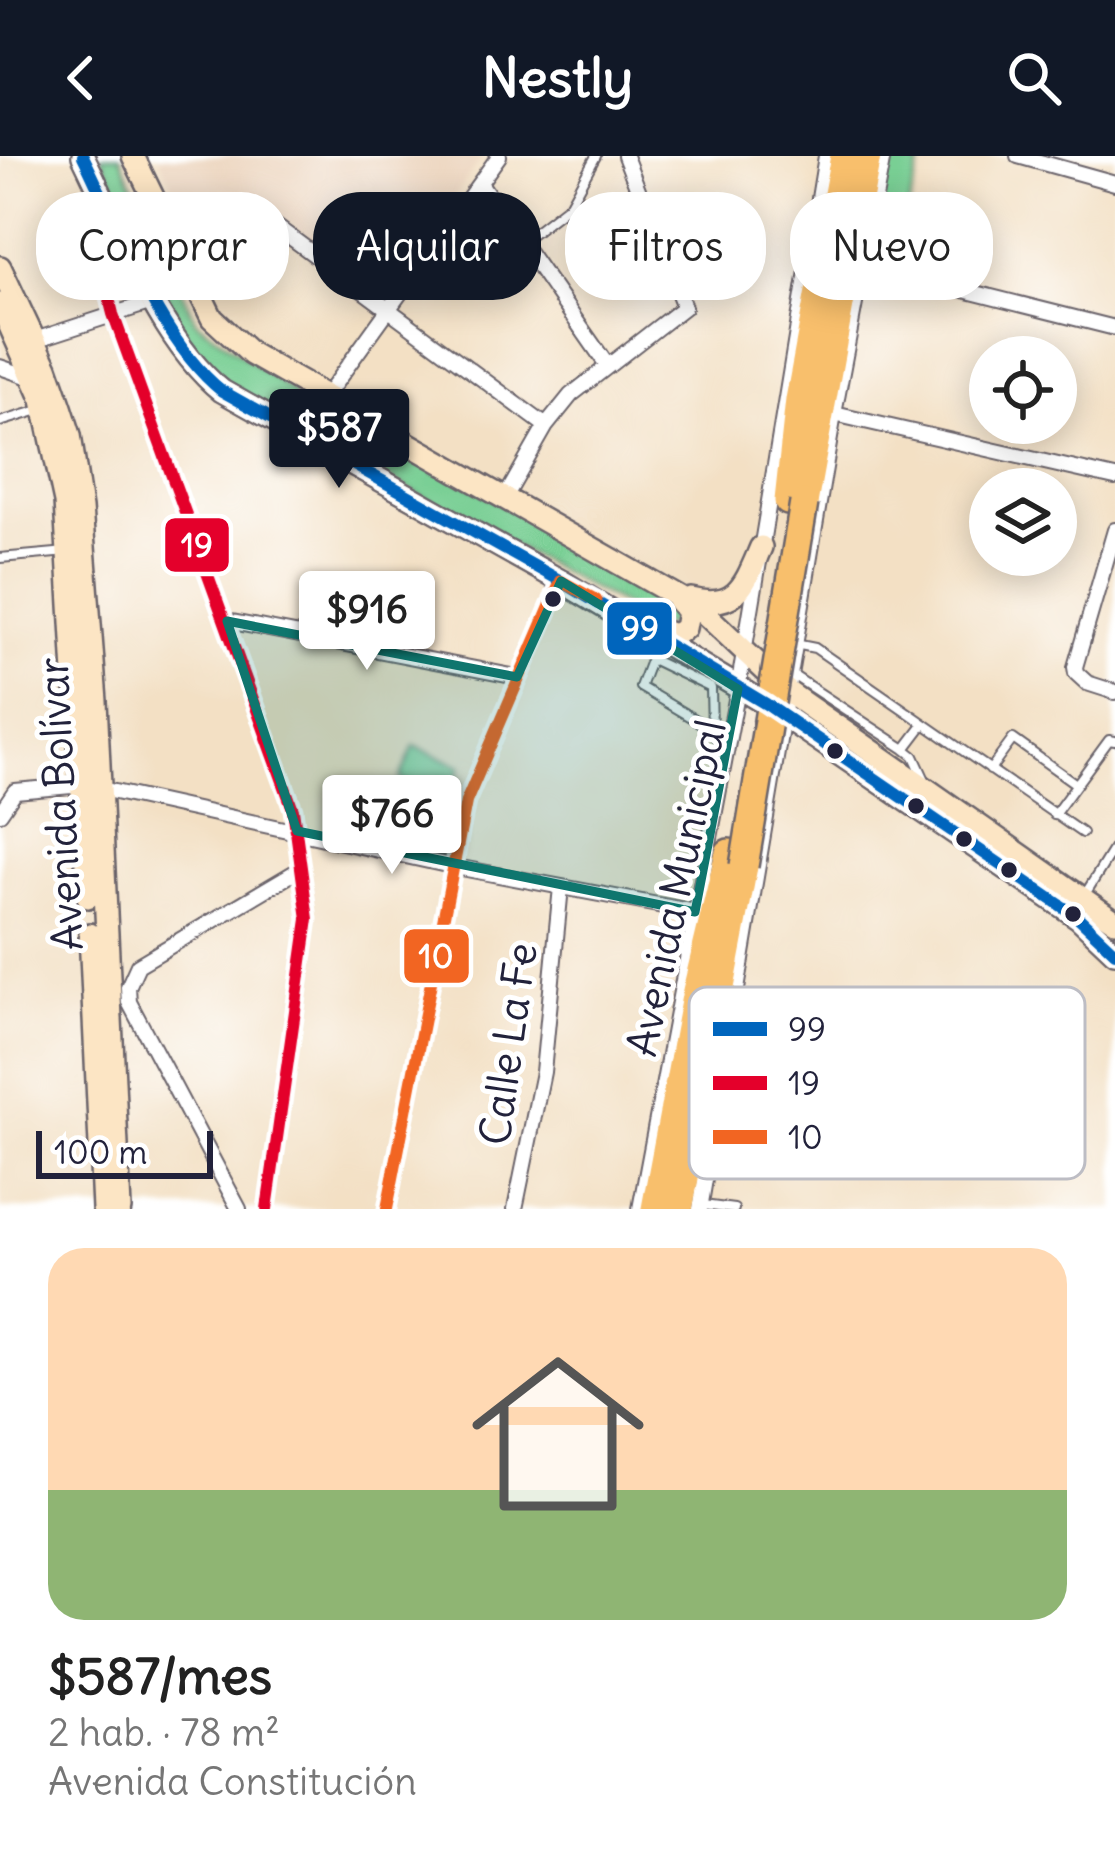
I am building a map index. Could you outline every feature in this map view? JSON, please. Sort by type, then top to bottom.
[{"type":"highway","name":"Avenida Municipal","points":[[796,502],[799,400],[844,156]]},
{"type":"highway","name":"Avenida Municipal","points":[[724,987],[796,502],[832,350],[867,156]]},
{"type":"highway","points":[[832,350],[834,414]]},
{"type":"highway","points":[[775,456],[799,400]]},
{"type":"highway","name":"Avenida Municipal","points":[[697,987],[745,856]]},
{"type":"highway","name":"Avenida Municipal","points":[[655,1209],[689,1029]]},
{"type":"highway","points":[[670,1048],[672,1120]]},
{"type":"street","points":[[83,156],[101,192]]},
{"type":"street","points":[[133,156],[151,192]]},
{"type":"street","points":[[326,396],[499,156]]},
{"type":"street","points":[[506,496],[545,426],[571,395],[684,308],[626,156]]},
{"type":"street","name":"Avenida Municipal","points":[[640,1209],[738,688],[826,156]]},
{"type":"street","name":"Avenida Municipal","points":[[877,192],[883,156]]},
{"type":"street","points":[[1018,156],[1115,184]]},
{"type":"street","points":[[480,183],[486,192]]},
{"type":"street","points":[[289,236],[545,426]]},
{"type":"street","name":"Avenida Bolívar","points":[[0,267],[35,340],[70,435],[78,484],[94,678],[91,786],[104,1209]]},
{"type":"street","points":[[541,271],[607,365]]},
{"type":"street","points":[[993,297],[1115,328]]},
{"type":"street","points":[[110,300],[227,621],[297,831],[308,919],[267,1209]]},
{"type":"street","points":[[203,300],[212,318],[251,354],[701,610],[744,652],[930,795],[1115,921]]},
{"type":"street","name":"Avenida Municipal","points":[[731,987],[745,856],[784,717],[857,300]]},
{"type":"street","points":[[35,340],[154,301],[198,372],[274,423],[560,581],[658,632],[674,635],[685,628],[688,612],[660,585]]},
{"type":"street","name":"Avenida Bolívar","points":[[0,304],[45,408],[65,502],[91,786],[120,1209]]},
{"type":"street","points":[[0,367],[35,380]]},
{"type":"street","points":[[274,423],[292,425],[304,418],[308,403],[297,381]]},
{"type":"street","points":[[327,452],[313,432],[316,420],[329,410],[349,410]]},
{"type":"street","points":[[834,414],[1115,478]]},
{"type":"street","points":[[1107,690],[1081,679],[1075,667],[1115,530]]},
{"type":"street","points":[[660,585],[695,600],[716,604],[729,600],[747,579],[761,547]]},
{"type":"street","points":[[560,581],[654,649],[738,688],[784,717],[1079,918],[1113,948]]},
{"type":"street","points":[[387,1209],[466,802],[560,581]]},
{"type":"street","points":[[227,621],[517,677]]},
{"type":"street","points":[[0,813],[15,791],[91,786],[456,867],[695,912]]},
{"type":"street","points":[[239,1209],[129,1002],[128,987],[138,965],[302,868]]},
{"type":"street","name":"Calle La Fe","points":[[515,1209],[543,1072],[561,887]]},
{"type":"lane","points":[[541,227],[569,205],[596,156]]},
{"type":"lane","points":[[0,422],[45,408]]},
{"type":"lane","points":[[0,558],[68,552]]},
{"type":"lane","points":[[795,644],[815,648],[1082,833]]},
{"type":"lane","points":[[712,730],[712,688],[654,649],[640,687],[712,730],[726,751]]},
{"type":"lane","points":[[789,683],[905,749],[923,773],[930,795]]},
{"type":"lane","points":[[905,749],[924,724]]},
{"type":"lane","points":[[990,770],[1012,740],[1076,784]]},
{"type":"lane","points":[[1054,815],[1109,740],[1115,741]]},
{"type":"lane","points":[[1083,897],[1115,846]]},
{"type":"lane","points":[[693,1208],[734,1209]]},
{"type":"highlighted area","points":[[561,581],[738,689],[695,912],[297,831],[227,621],[517,677]]},
{"type":"shaded area","points":[[158,156],[483,156],[458,192],[313,192],[313,241],[289,223],[289,192],[175,192]]},
{"type":"green space","points":[[101,156],[120,156],[137,192],[118,192]]},
{"type":"green space","points":[[888,156],[922,156],[912,192],[882,192]]},
{"type":"green space","points":[[167,300],[186,300],[196,321],[295,394],[293,415],[281,420],[204,368]]},
{"type":"green space","points":[[342,413],[679,604],[678,625],[662,625],[639,614],[328,445],[321,423]]},
{"type":"green space","points":[[414,746],[461,766],[448,799],[400,779]]},
{"type":"transit line","name":"99","points":[[83,156],[160,314],[178,343],[222,391],[561,581],[766,704],[1079,918],[1115,952]]},
{"type":"transit line","name":"19","points":[[110,300],[293,809],[308,919],[267,1209]]},
{"type":"transit line","name":"10","points":[[387,1209],[466,802],[561,581],[596,600]]}]
